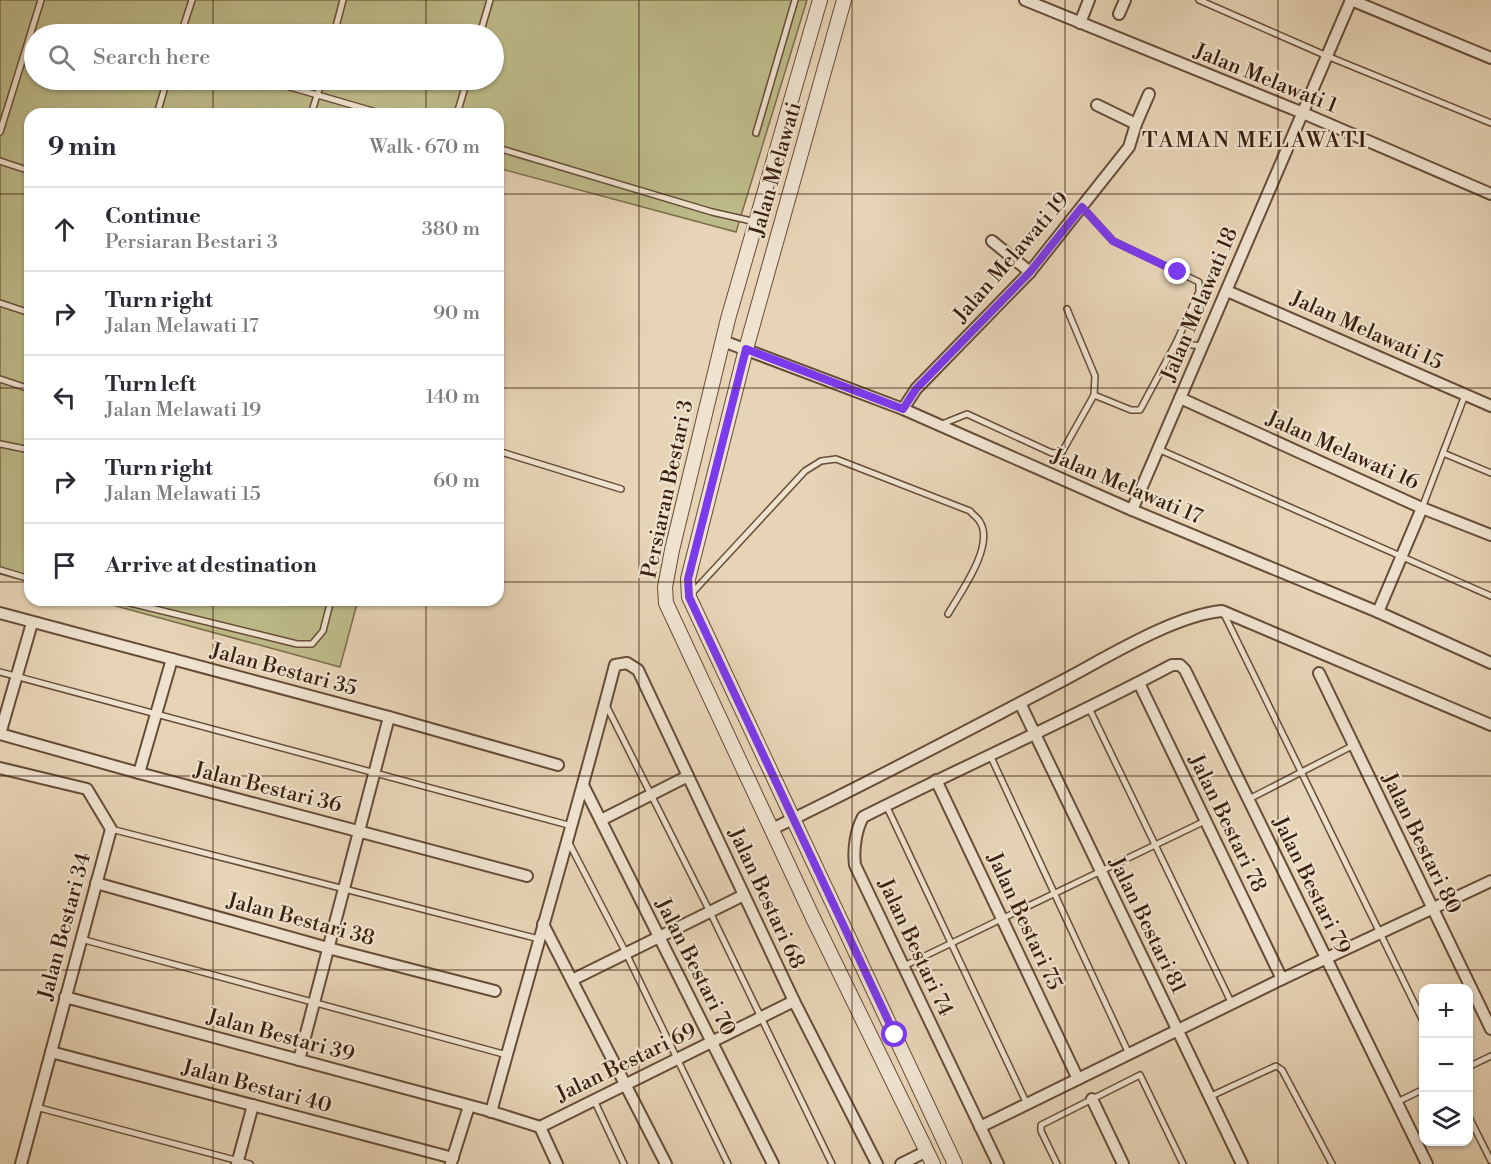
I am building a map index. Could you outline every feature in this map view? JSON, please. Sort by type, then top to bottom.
[{"type":"street","name":"Jalan Melawati","points":[[723,341],[820,0]]},
{"type":"street","name":"Jalan Melawati","points":[[746,349],[844,0]]},
{"type":"street","name":"Jalan Melawati 1","points":[[1025,0],[1303,113],[1491,194]]},
{"type":"street","points":[[1080,23],[1089,0]]},
{"type":"street","points":[[1119,14],[1125,0]]},
{"type":"street","points":[[1351,0],[1491,58]]},
{"type":"street","name":"Jalan Melawati 18","points":[[1132,510],[1351,0]]},
{"type":"street","name":"Jalan Melawati 19","points":[[903,409],[916,389],[1030,272],[1129,147],[1149,94]]},
{"type":"street","points":[[1097,105],[1136,124]]},
{"type":"street","points":[[992,241],[1030,272]]},
{"type":"street","name":"Jalan Melawati 15","points":[[1227,291],[1491,406]]},
{"type":"street","name":"Jalan Melawati 17","points":[[723,341],[903,409],[1132,510],[1378,612],[1491,663]]},
{"type":"street","name":"Persiaran Bestari 3","points":[[723,341],[672,550],[665,587],[666,603],[930,1158]]},
{"type":"street","name":"Persiaran Bestari 3","points":[[746,349],[688,579],[689,597],[955,1164]]},
{"type":"street","name":"Jalan Melawati 16","points":[[1180,398],[1422,508],[1491,535]]},
{"type":"street","points":[[1378,612],[1422,508]]},
{"type":"street","points":[[772,830],[1156,632],[1207,612],[1222,611],[1491,724]]},
{"type":"street","name":"Jalan Bestari 35","points":[[0,613],[389,717],[558,765]]},
{"type":"street","points":[[0,734],[32,623]]},
{"type":"street","points":[[139,773],[172,659]]},
{"type":"street","name":"Jalan Bestari 68","points":[[605,704],[615,665],[627,663],[638,670],[794,1000],[877,1164]]},
{"type":"street","name":"Jalan Bestari 79","points":[[1139,683],[1172,665],[1180,664],[1185,670],[1427,1164]]},
{"type":"street","name":"Jalan Bestari 80","points":[[1319,673],[1491,1029]]},
{"type":"street","name":"Jalan Bestari 74","points":[[998,1164],[855,865],[858,825],[863,817],[886,805],[1139,683]]},
{"type":"street","name":"Jalan Bestari 78","points":[[1139,683],[1282,979]]},
{"type":"street","name":"Jalan Bestari 81","points":[[1020,703],[1242,1164]]},
{"type":"street","points":[[488,1111],[507,1055],[538,939],[584,786],[605,704]]},
{"type":"street","points":[[299,1060],[389,717]]},
{"type":"street","name":"Jalan Bestari 36","points":[[0,734],[527,876]]},
{"type":"street","name":"Jalan Bestari 34","points":[[0,768],[87,789],[111,829],[21,1164]]},
{"type":"street","points":[[601,820],[688,776]]},
{"type":"street","name":"Jalan Bestari 75","points":[[936,780],[1078,1079]]},
{"type":"street","name":"Jalan Bestari 70","points":[[584,786],[773,1164]]},
{"type":"street","name":"Jalan Bestari 38","points":[[96,883],[328,948],[495,991]]},
{"type":"street","points":[[980,1127],[1282,979],[1432,908],[1490,885]]},
{"type":"street","points":[[572,980],[744,895]]},
{"type":"street","points":[[543,924],[666,1164]]},
{"type":"street","name":"Jalan Bestari 39","points":[[65,997],[540,1127]]},
{"type":"street","name":"Jalan Bestari 69","points":[[540,1127],[794,1000]]},
{"type":"street","name":"Jalan Bestari 40","points":[[51,1052],[253,1105],[452,1161]]},
{"type":"street","points":[[1092,1099],[1123,1164]]},
{"type":"street","points":[[238,1162],[253,1105]]},
{"type":"street","points":[[452,1161],[469,1106]]},
{"type":"street","points":[[540,1127],[557,1164]]},
{"type":"street","points":[[901,1164],[930,1158]]},
{"type":"lane","points":[[34,24],[41,0]]},
{"type":"lane","points":[[184,24],[192,0]]},
{"type":"lane","points":[[337,24],[343,0]]},
{"type":"lane","points":[[483,24],[490,0]]},
{"type":"lane","points":[[756,133],[795,0]]},
{"type":"lane","points":[[1199,0],[1327,56],[1491,123]]},
{"type":"lane","points":[[0,132],[24,55]]},
{"type":"lane","points":[[159,108],[164,90]]},
{"type":"lane","points":[[301,90],[362,108]]},
{"type":"lane","points":[[313,108],[319,90]]},
{"type":"lane","points":[[458,108],[464,90]]},
{"type":"lane","points":[[504,150],[712,212],[756,222]]},
{"type":"lane","points":[[0,161],[24,169]]},
{"type":"lane","points":[[1082,207],[1113,241],[1199,282],[1199,292],[1176,342],[1140,410],[1131,410],[1094,395]]},
{"type":"lane","points":[[0,303],[24,311]]},
{"type":"lane","points":[[941,425],[966,414],[1057,454],[1065,448],[1094,395],[1095,376],[1067,309]]},
{"type":"lane","points":[[1176,342],[1203,347]]},
{"type":"lane","points":[[0,379],[24,386]]},
{"type":"lane","points":[[1422,508],[1465,395]]},
{"type":"lane","points":[[0,444],[24,449]]},
{"type":"lane","points":[[1158,449],[1491,596]]},
{"type":"lane","points":[[504,453],[621,489]]},
{"type":"lane","points":[[1443,453],[1491,473]]},
{"type":"lane","points":[[689,597],[805,471],[821,461],[836,459],[970,512],[981,523],[984,538],[981,554],[948,614]]},
{"type":"lane","points":[[0,570],[24,577]]},
{"type":"lane","points":[[142,606],[297,644],[312,644],[323,631],[329,606]]},
{"type":"lane","points":[[1222,611],[1419,1013]]},
{"type":"lane","points":[[0,672],[572,826]]},
{"type":"lane","points":[[605,704],[652,794],[832,1164]]},
{"type":"lane","points":[[1089,708],[1232,1004]]},
{"type":"lane","points":[[1249,799],[1354,745]]},
{"type":"lane","points":[[990,755],[1129,1054]]},
{"type":"lane","points":[[886,805],[1027,1104]]},
{"type":"lane","points":[[904,966],[1205,821]]},
{"type":"lane","points":[[111,829],[538,939]]},
{"type":"lane","points":[[568,842],[626,953],[728,1164]]},
{"type":"lane","points":[[81,939],[507,1055]]},
{"type":"lane","points":[[1473,1065],[1491,1056]]},
{"type":"lane","points":[[1209,1097],[1276,1066],[1282,1070],[1332,1164]]},
{"type":"lane","points":[[1057,1164],[1041,1131],[1041,1125],[1140,1075],[1183,1164]]},
{"type":"lane","points":[[1397,1102],[1419,1091]]},
{"type":"lane","points":[[594,1100],[624,1164]]},
{"type":"lane","points":[[36,1107],[250,1164]]},
{"type":"lane","points":[[1473,1125],[1491,1161]]},
{"type":"shaded area","points":[[0,0],[807,0],[736,232],[504,170],[504,108],[24,108],[24,580],[0,574]]},
{"type":"shaded area","points":[[116,606],[356,606],[340,667]]},
{"type":"district","name":"TAMAN MELAWATI","points":[[1255,139]]},
{"type":"route","points":[[895,1035],[689,597],[688,579],[746,349],[903,409],[916,389],[1030,272],[1082,207],[1113,241],[1178,272]]}]
